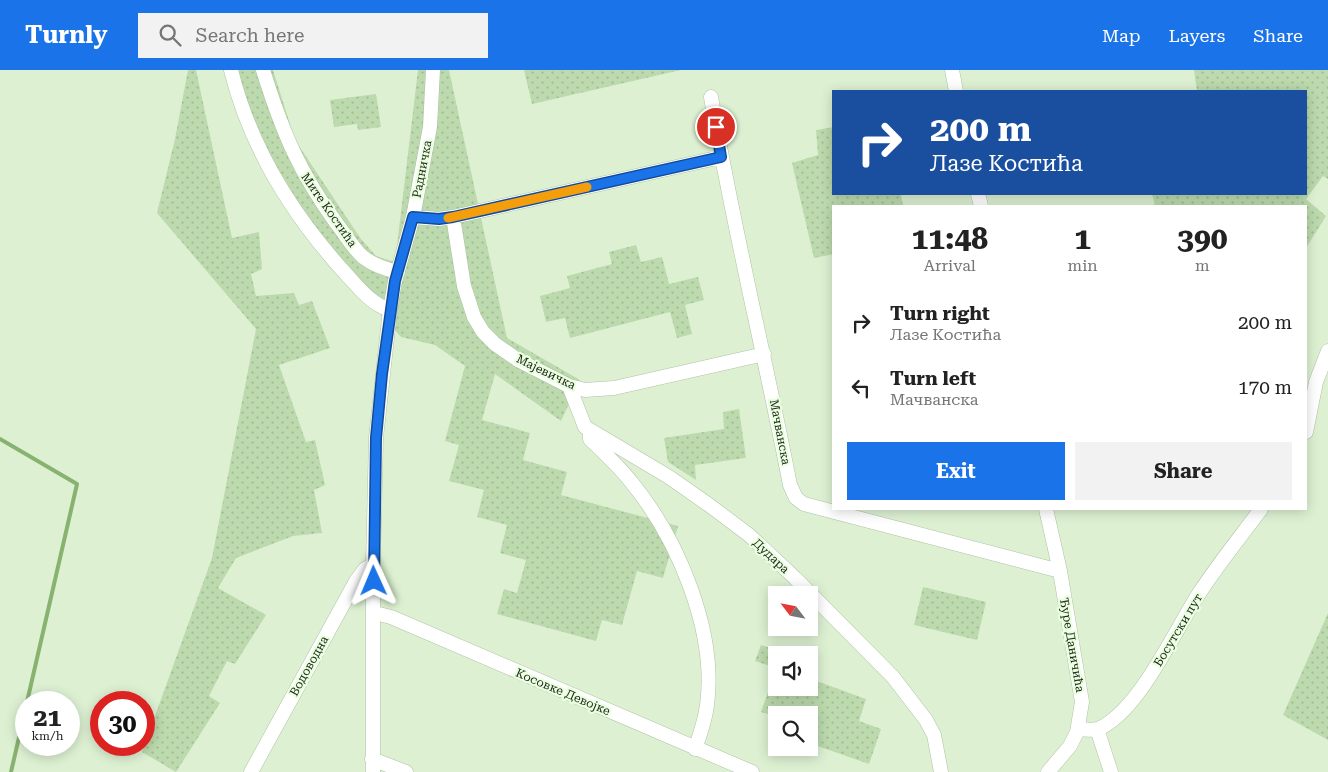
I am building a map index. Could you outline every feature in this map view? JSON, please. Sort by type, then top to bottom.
[{"type":"street","points":[[231,70],[259,148],[275,180],[308,229],[339,266],[376,304],[390,310]]},
{"type":"street","name":"Мите Костића","points":[[263,70],[283,130],[301,169],[318,198],[362,256],[379,267],[398,272]]},
{"type":"street","name":"Радничка","points":[[373,565],[376,438],[390,310],[413,217],[430,127],[433,70]]},
{"type":"street","points":[[952,70],[956,90]]},
{"type":"street","name":"Мачванска","points":[[711,97],[721,157],[764,354],[790,485],[800,502],[1060,571]]},
{"type":"street","points":[[413,217],[439,219],[453,217],[721,157]]},
{"type":"street","name":"Мајевичка","points":[[453,217],[464,286],[474,317],[483,332],[495,344],[518,360],[570,386],[586,390],[614,388],[764,354]]},
{"type":"street","points":[[1307,427],[1316,382],[1328,351]]},
{"type":"street","name":"Дудара","points":[[570,386],[582,422],[590,430],[669,477],[709,504],[749,535],[795,578],[893,677],[926,720],[934,735],[941,772]]},
{"type":"street","name":"Дудара","points":[[590,430],[590,439],[633,483],[665,529],[691,589],[700,624],[708,688],[704,724],[695,750]]},
{"type":"street","name":"Ђуре Даничића","points":[[1046,510],[1060,571],[1082,702],[1079,729],[1070,746],[1048,772]]},
{"type":"street","name":"Босутски пут","points":[[1097,729],[1110,722],[1151,676],[1199,593],[1261,510]]},
{"type":"street","points":[[373,565],[375,613],[372,766],[406,772]]},
{"type":"street","name":"Водоводна","points":[[251,772],[356,582],[365,569],[373,565]]},
{"type":"street","name":"Косовке Девојке","points":[[375,613],[391,617],[695,750],[752,772]]},
{"type":"street","points":[[1079,729],[1097,729],[1112,772]]},
{"type":"green space","points":[[188,70],[196,70],[232,238],[259,232],[262,269],[251,274],[256,296],[294,293],[299,305],[312,301],[330,348],[279,365],[306,442],[315,440],[325,485],[314,490],[322,533],[293,536],[236,558],[218,588],[266,615],[235,664],[227,661],[209,696],[220,703],[176,772],[149,756],[155,756],[155,716],[212,558],[256,329],[157,213],[175,139]]},
{"type":"green space","points":[[229,70],[273,70],[295,140],[361,239],[376,256],[395,262],[418,70],[449,70],[507,338],[580,380],[561,421],[495,374],[482,420],[530,433],[523,460],[567,472],[561,495],[678,526],[663,578],[637,571],[622,625],[602,620],[596,641],[497,614],[504,589],[517,593],[526,560],[500,553],[507,525],[477,517],[484,490],[449,481],[459,445],[445,441],[465,366],[435,345],[401,337],[341,271],[295,215]]},
{"type":"green space","points":[[524,70],[681,70],[532,104]]},
{"type":"green space","points":[[1194,70],[1328,70],[1328,179],[1323,176],[1306,199],[1326,216],[1307,246],[1307,205],[1155,205],[1152,195],[1307,195],[1307,90],[1197,90]]},
{"type":"green space","points":[[376,94],[381,127],[358,130],[357,124],[334,127],[330,100]]},
{"type":"green space","points":[[832,127],[832,195],[901,195],[903,205],[832,205],[832,254],[814,258],[792,163],[818,155],[816,130]]},
{"type":"green space","points":[[636,245],[641,262],[662,257],[669,284],[698,277],[704,300],[685,305],[692,334],[677,338],[670,312],[570,338],[565,318],[546,322],[540,296],[570,288],[567,276],[612,264],[609,252]]},
{"type":"green space","points":[[739,409],[746,458],[695,465],[696,480],[668,462],[664,438],[724,429],[723,412]]},
{"type":"green space","points":[[923,587],[986,602],[977,640],[914,625]]},
{"type":"green space","points":[[1328,613],[1328,740],[1283,715]]},
{"type":"green space","points":[[761,645],[768,647],[768,665],[755,661]]},
{"type":"green space","points":[[818,682],[866,699],[859,721],[881,729],[869,764],[818,746],[818,706],[768,706],[768,714],[761,712],[768,692],[768,696],[818,696]]},
{"type":"waterway","points":[[0,439],[77,484],[30,691]]},
{"type":"waterway","points":[[11,772],[15,755]]},
{"type":"slow traffic","points":[[448,218],[587,187]]},
{"type":"route","points":[[374,581],[376,438],[382,374],[395,281],[413,217],[428,219],[453,217],[721,157],[716,127]]}]
